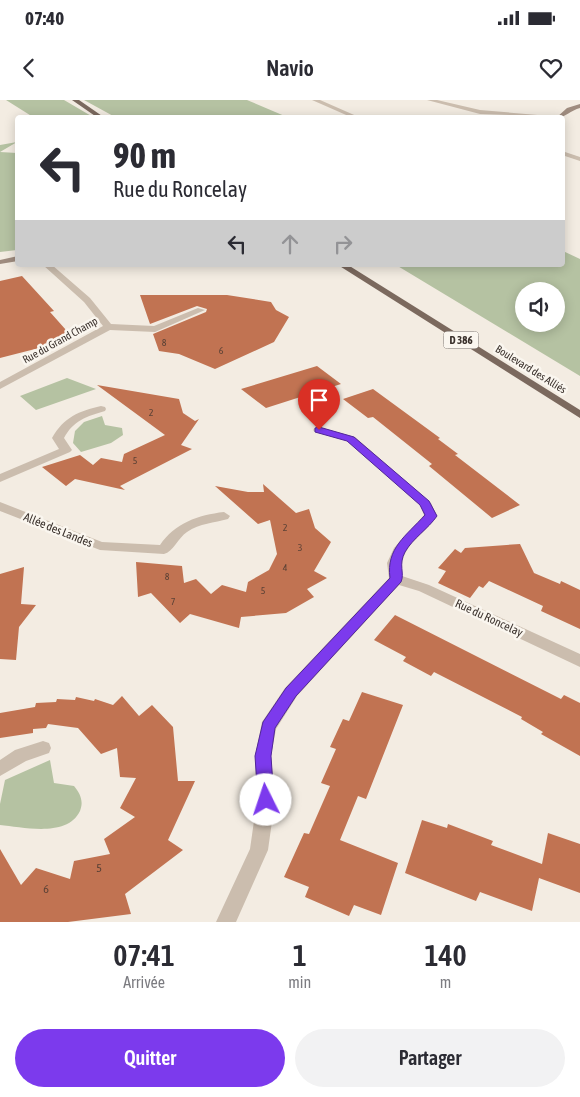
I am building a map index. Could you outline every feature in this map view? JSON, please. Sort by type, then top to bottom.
[{"type":"main road","points":[[75,100],[99,115]]},
{"type":"main road","name":"Boulevard des Alliés","points":[[345,267],[580,415]]},
{"type":"street","points":[[315,100],[352,115]]},
{"type":"street","points":[[430,100],[480,112],[527,115]]},
{"type":"street","points":[[560,115],[569,108],[580,106]]},
{"type":"street","points":[[565,154],[580,159]]},
{"type":"street","points":[[0,262],[15,259]]},
{"type":"street","name":"Rue du Grand Champ","points":[[0,386],[108,326],[87,300],[50,267]]},
{"type":"street","points":[[108,326],[155,328],[201,310]]},
{"type":"street","points":[[0,478],[66,450],[58,438],[65,424],[84,413],[101,409]]},
{"type":"street","points":[[231,921],[259,850],[266,800],[263,756],[268,727],[291,692],[396,579],[394,563],[401,548],[431,516],[425,504],[351,439],[319,430]]},
{"type":"street","name":"Allée des Landes","points":[[0,506],[100,546],[164,550],[170,537],[188,526],[205,517],[224,516]]},
{"type":"street","name":"Rue du Roncelay","points":[[396,579],[424,588],[580,661]]},
{"type":"street","points":[[0,769],[21,755],[43,748]]},
{"type":"green space","points":[[6,100],[64,100],[90,115],[30,115]]},
{"type":"green space","points":[[84,100],[247,100],[282,115],[111,115]]},
{"type":"green space","points":[[15,143],[0,152],[0,145]]},
{"type":"green space","points":[[0,152],[15,153],[15,250],[0,252]]},
{"type":"green space","points":[[565,252],[580,259],[580,376],[399,267],[565,267]]},
{"type":"green space","points":[[67,378],[96,389],[36,410],[20,396]]},
{"type":"green space","points":[[102,416],[105,425],[122,428],[123,435],[111,443],[81,452],[73,443],[75,431],[84,422]]},
{"type":"green space","points":[[50,760],[54,783],[74,786],[80,794],[81,807],[74,819],[65,825],[44,829],[0,825],[0,804],[5,780]]},
{"type":"building","points":[[22,276],[54,311],[50,312],[74,339],[0,358],[0,281]]},
{"type":"building","points":[[140,295],[227,295],[271,302],[276,310],[289,317],[274,342],[215,369],[179,354],[159,351],[153,334],[206,312],[207,309],[197,306],[150,324]]},
{"type":"building","points":[[317,366],[341,384],[266,408],[241,389]]},
{"type":"building","points":[[97,385],[179,399],[183,413],[195,421],[199,419],[181,445],[192,449],[120,486],[125,490],[75,479],[66,486],[42,467],[80,455],[93,465],[101,458],[122,462],[124,454],[165,435]]},
{"type":"building","points":[[373,389],[440,438],[438,439],[458,454],[455,455],[520,505],[492,518],[429,466],[432,464],[373,417],[368,418],[343,399]]},
{"type":"building","points":[[263,484],[296,513],[309,509],[315,528],[331,542],[314,571],[327,578],[307,589],[314,597],[286,613],[241,617],[239,628],[190,614],[180,623],[151,593],[138,597],[136,562],[182,566],[184,583],[196,579],[211,594],[222,585],[246,592],[248,582],[269,570],[277,554],[270,520],[258,524],[215,486],[248,492],[264,492]]},
{"type":"building","points":[[520,544],[534,573],[560,584],[561,581],[580,590],[580,629],[541,611],[543,606],[489,581],[483,588],[479,586],[470,598],[438,583],[446,571],[438,568],[455,549],[461,553],[465,548]]},
{"type":"building","points":[[24,567],[21,604],[36,605],[19,627],[16,660],[0,659],[0,574]]},
{"type":"building","points":[[395,615],[561,699],[564,695],[580,703],[580,756],[541,734],[543,732],[521,719],[522,717],[434,672],[431,676],[403,661],[406,657],[374,640]]},
{"type":"building","points":[[362,692],[403,705],[366,799],[358,796],[340,840],[398,863],[381,915],[354,905],[349,916],[305,897],[309,887],[284,877],[304,833],[309,834],[330,786],[321,783],[336,749],[330,747],[343,719],[349,721]]},
{"type":"building","points":[[122,696],[139,716],[152,705],[173,727],[178,781],[195,781],[168,840],[183,850],[125,894],[131,914],[68,922],[0,922],[0,849],[21,885],[36,868],[70,879],[74,861],[110,854],[104,839],[135,817],[120,808],[136,778],[120,777],[117,748],[101,754],[78,728],[48,724],[46,728],[33,729],[33,733],[0,738],[0,713],[35,707],[36,703],[56,702],[57,699],[75,700],[76,697],[94,701],[95,699],[113,705]]},
{"type":"building","points":[[422,820],[447,828],[448,824],[493,841],[491,845],[542,864],[548,833],[580,844],[580,893],[539,878],[532,911],[480,892],[476,901],[405,873]]},
{"type":"route","points":[[266,800],[263,756],[268,727],[291,692],[396,579],[394,563],[401,548],[431,516],[425,504],[351,439],[319,430]]}]
